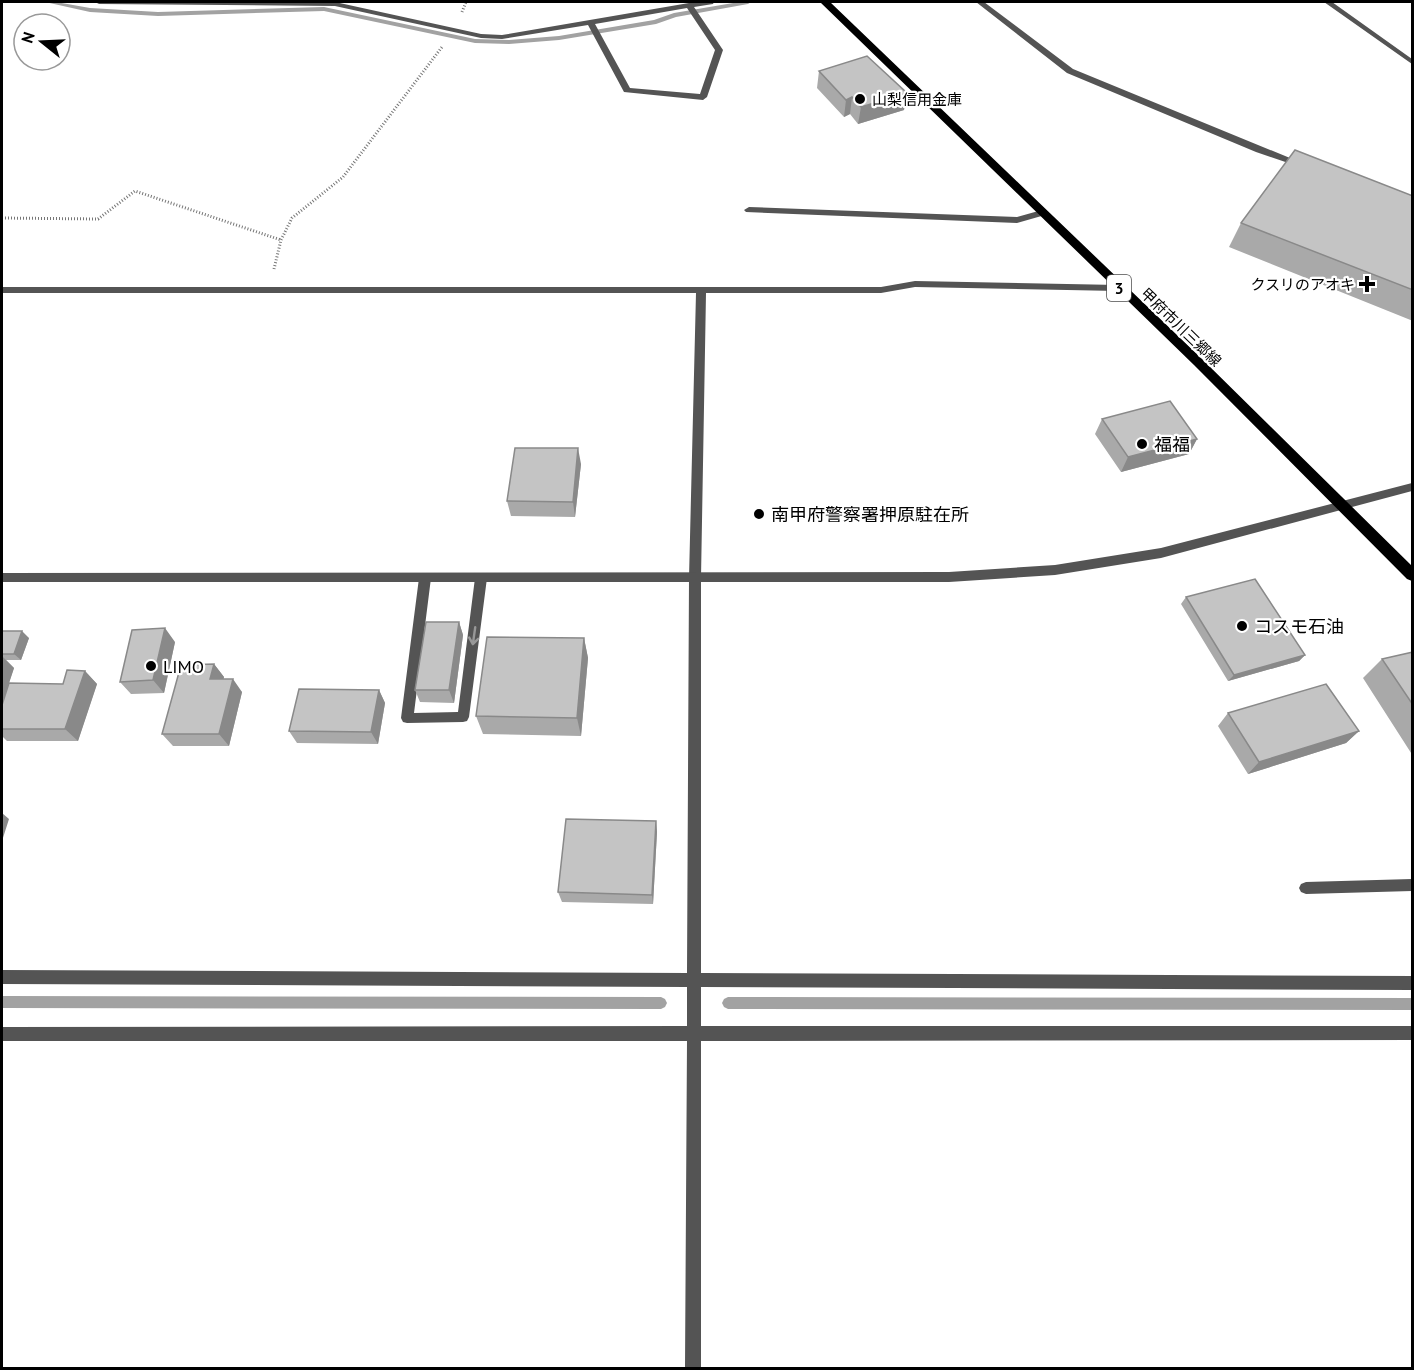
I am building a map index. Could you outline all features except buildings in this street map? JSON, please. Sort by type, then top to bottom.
[{"type":"main road","name":"甲府市川三郷線","points":[[825,2],[1118,288],[1198,362],[1413,575]]},
{"type":"street","points":[[99,2],[335,4],[481,36],[502,36],[710,2]]},
{"type":"street","points":[[980,2],[1070,71],[1259,150],[1314,168]]},
{"type":"street","points":[[1328,2],[1413,62]]},
{"type":"street","points":[[590,22],[627,90],[703,97],[719,50],[689,5]]},
{"type":"street","points":[[749,210],[1017,220],[1042,213]]},
{"type":"street","points":[[2,290],[881,290],[915,284],[1118,288]]},
{"type":"street","points":[[693,1368],[694,578],[701,290]]},
{"type":"street","points":[[2,578],[949,577],[1055,570],[1161,554],[1343,508],[1413,487]]},
{"type":"street","points":[[426,578],[407,718],[463,717],[481,578]]},
{"type":"street","points":[[1306,888],[1413,885]]},
{"type":"street","points":[[2,976],[1413,983]]},
{"type":"street","points":[[2,1034],[1413,1033]]},
{"type":"path","points":[[268,290],[281,240],[292,218],[343,177],[455,30]]},
{"type":"path","points":[[2,218],[98,219],[135,191],[281,240]]},
{"type":"waterway","points":[[48,2],[90,10],[158,14],[324,9],[475,41],[509,42],[559,38],[656,22],[674,15],[748,2]]},
{"type":"waterway","points":[[2,1002],[661,1003]]},
{"type":"waterway","points":[[728,1003],[1412,1004]]},
{"type":"place","name":"山梨信用金庫","points":[[860,99]]},
{"type":"place","name":"クスリのアオキ","points":[[1367,284]]},
{"type":"place","name":"福福","points":[[1142,444]]},
{"type":"place","name":"南甲府警察署押原駐在所","points":[[759,514]]},
{"type":"place","name":"コスモ石油","points":[[1242,626]]},
{"type":"place","name":"LIMO","points":[[151,666]]}]
